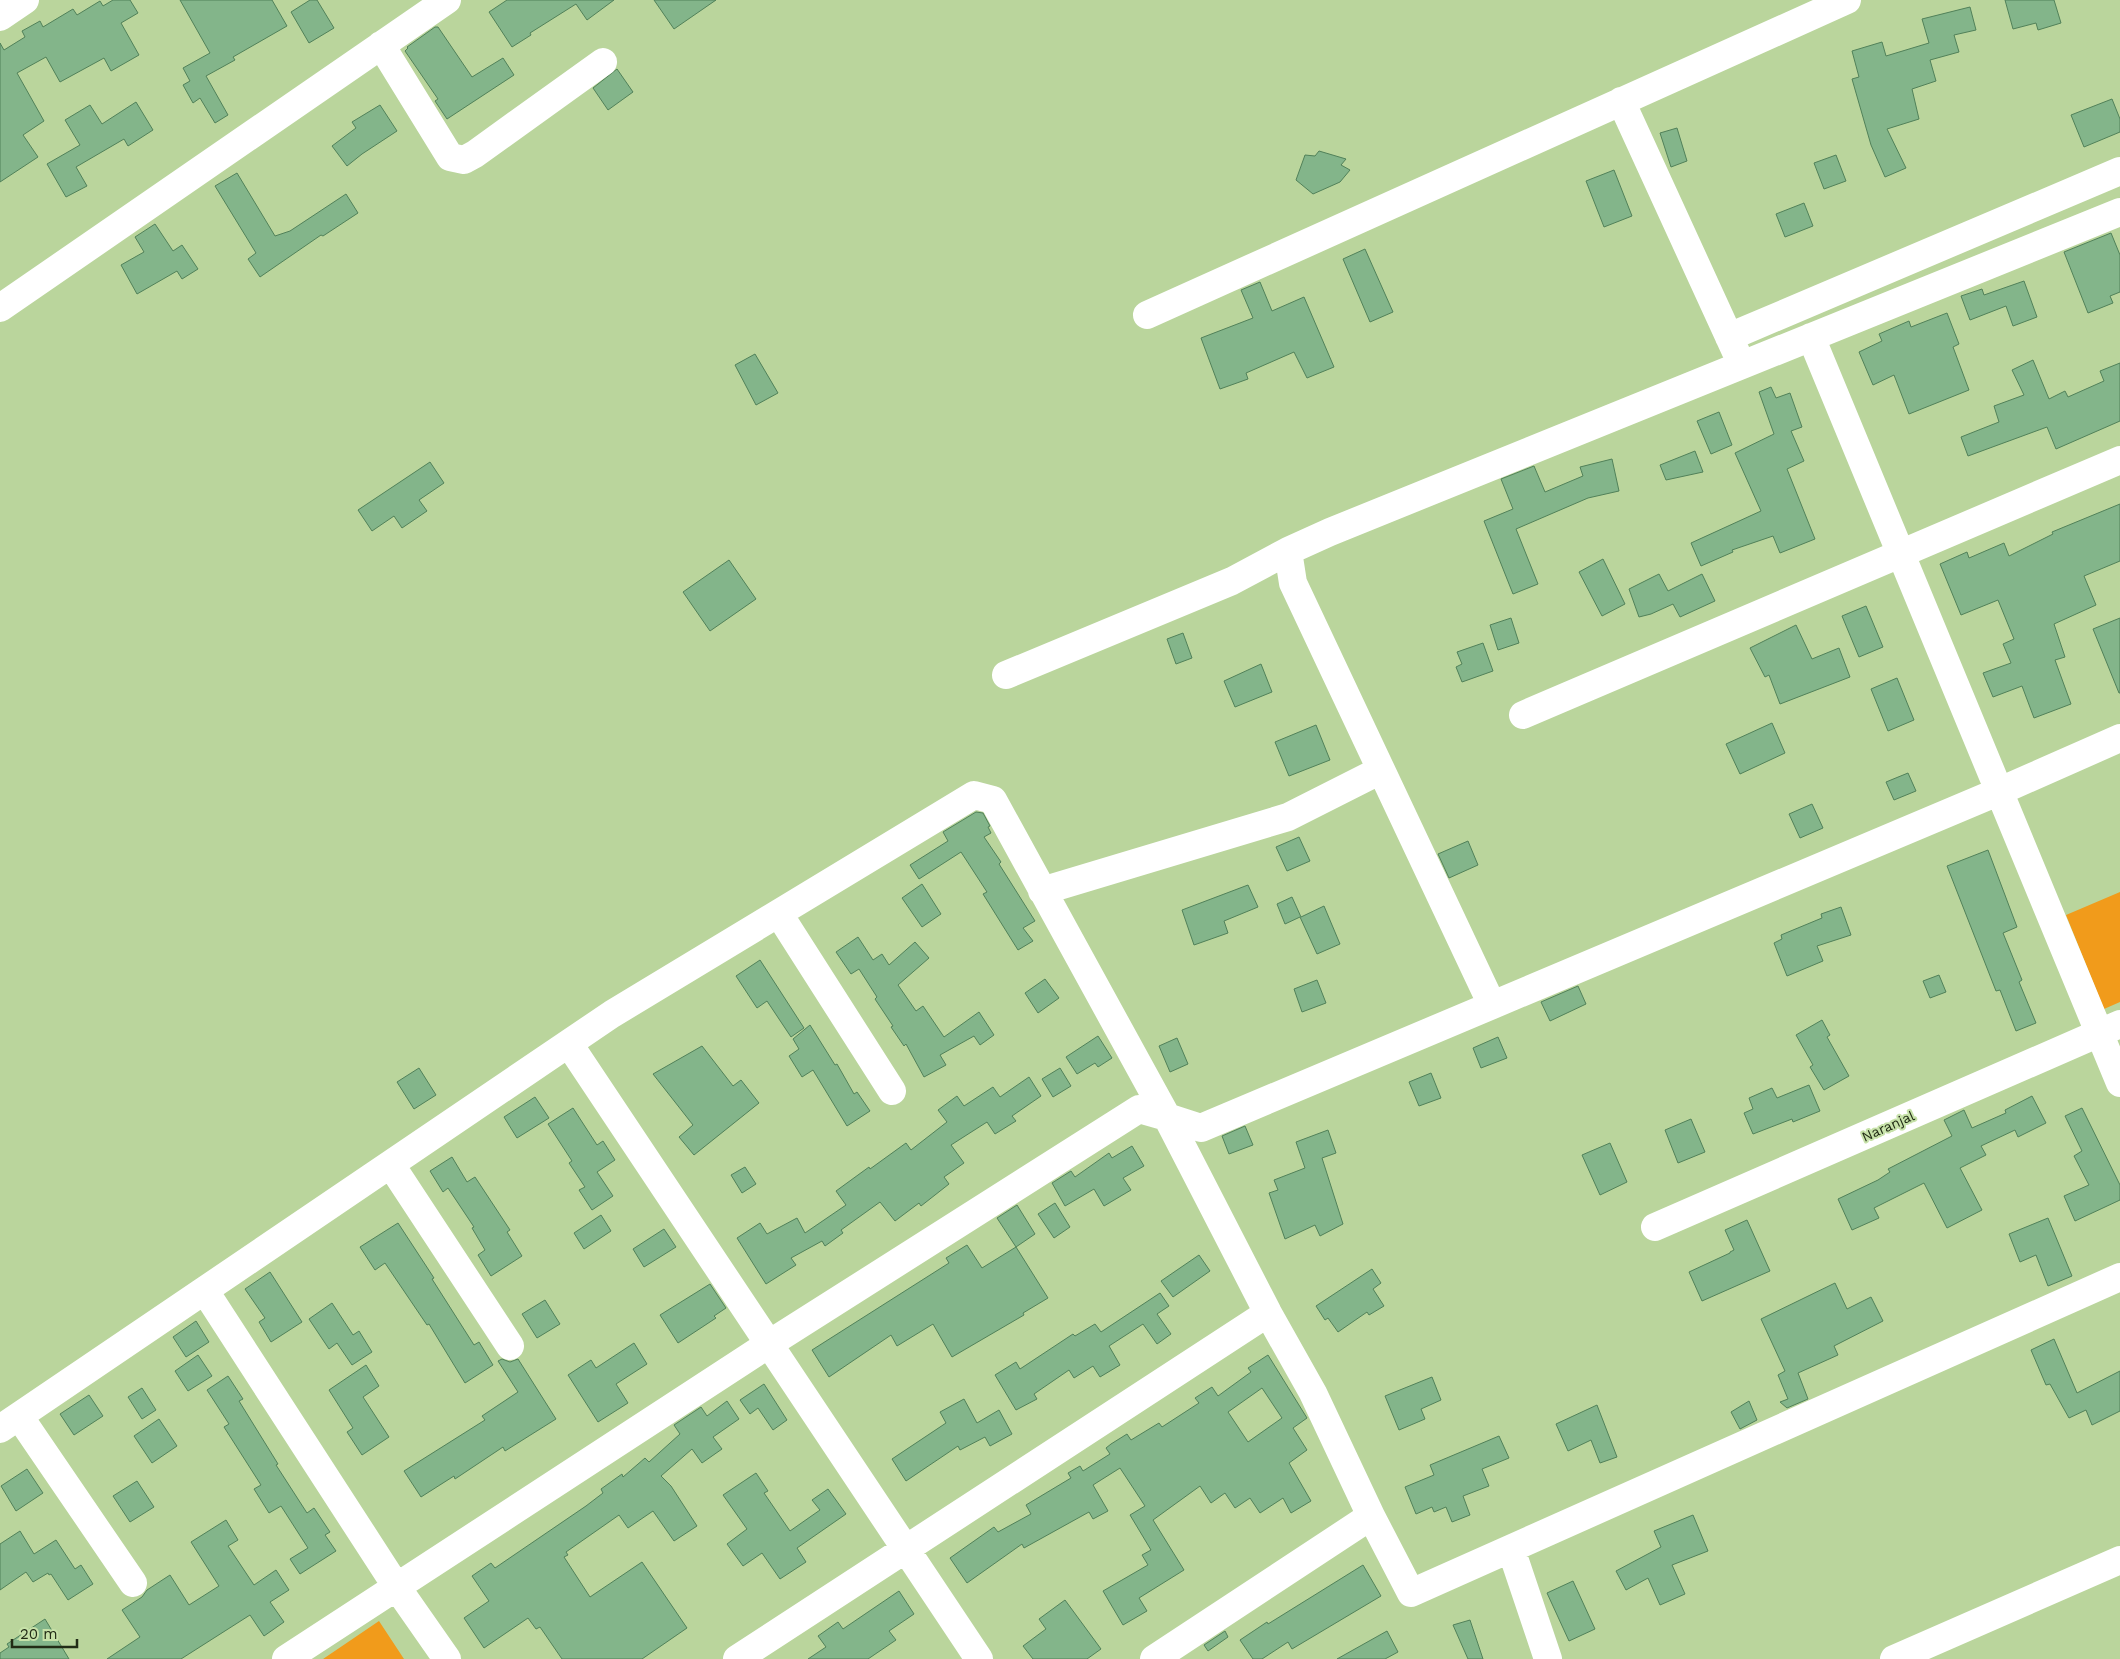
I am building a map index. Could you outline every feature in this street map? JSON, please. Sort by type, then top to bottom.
[{"type":"street","points":[[0,17],[25,0]]},
{"type":"street","points":[[1,304],[447,0]]},
{"type":"street","points":[[1147,315],[1847,0]]},
{"type":"street","points":[[381,45],[450,157],[464,160],[603,62]]},
{"type":"street","points":[[1622,102],[1742,365]]},
{"type":"street","points":[[1729,337],[2120,171]]},
{"type":"street","points":[[1006,675],[1232,581],[1288,551],[1330,532],[2120,212]]},
{"type":"street","points":[[1811,337],[2000,790],[2109,1029],[2120,1083]]},
{"type":"street","points":[[1523,715],[2120,460]]},
{"type":"street","points":[[1288,551],[1293,583],[1492,1006]]},
{"type":"street","points":[[286,1659],[769,1344],[1139,1109],[1201,1128],[2120,738]]},
{"type":"street","points":[[1042,891],[1288,817],[1381,770]]},
{"type":"street","points":[[133,1583],[10,1423],[612,1014],[974,796],[992,800],[1167,1117],[1268,1313],[1313,1393],[1370,1516],[1411,1593],[2120,1277]]},
{"type":"street","points":[[779,914],[892,1091]]},
{"type":"street","name":"Naranjal","points":[[1655,1227],[2109,1029]]},
{"type":"street","points":[[569,1044],[978,1659]]},
{"type":"street","points":[[391,1165],[510,1346]]},
{"type":"street","points":[[205,1291],[396,1586],[447,1659]]},
{"type":"street","points":[[737,1659],[1268,1313]]},
{"type":"street","points":[[1154,1659],[1370,1516]]},
{"type":"street","points":[[1510,1549],[1548,1659]]},
{"type":"street","points":[[1894,1659],[2120,1560]]},
{"type":"shaded area","points":[[2120,892],[2120,1002],[2104,1009],[2066,915]]},
{"type":"shaded area","points":[[379,1621],[404,1659],[323,1659]]},
{"type":"building","points":[[113,0],[130,0],[138,13],[121,23],[139,55],[111,71],[104,58],[60,82],[46,57],[17,73],[44,121],[23,135],[38,157],[0,182],[0,43],[4,50],[25,37],[22,31],[40,21],[43,27],[73,9],[77,15],[100,1],[103,6]]},
{"type":"building","points":[[180,0],[272,0],[287,26],[233,57],[235,60],[206,76],[228,115],[215,123],[200,98],[193,103],[183,85],[190,81],[183,68],[210,53]]},
{"type":"building","points":[[310,0],[317,0],[334,28],[309,43],[291,12]]},
{"type":"building","points":[[507,0],[614,0],[587,20],[576,4],[530,33],[531,35],[512,47],[489,12]]},
{"type":"building","points":[[654,0],[716,0],[674,29]]},
{"type":"building","points":[[2005,0],[2054,0],[2061,23],[2038,30],[2036,23],[2013,29]]},
{"type":"building","points":[[1970,7],[1976,30],[1954,35],[1959,52],[1930,60],[1936,81],[1912,89],[1919,119],[1887,129],[1906,168],[1885,177],[1871,145],[1852,79],[1859,77],[1852,51],[1882,42],[1886,56],[1929,43],[1922,19]]},
{"type":"building","points":[[435,27],[438,27],[472,77],[503,58],[514,75],[447,119],[435,101],[438,99],[405,51],[407,47]]},
{"type":"building","points":[[617,69],[633,92],[608,110],[593,88]]},
{"type":"building","points":[[2112,99],[2120,119],[2120,132],[2084,147],[2071,115]]},
{"type":"building","points":[[136,102],[153,130],[128,146],[124,139],[76,167],[87,186],[66,197],[47,164],[80,145],[65,120],[90,105],[102,124]]},
{"type":"building","points":[[380,105],[397,131],[347,166],[332,146],[356,128],[352,122]]},
{"type":"building","points":[[1677,128],[1687,161],[1671,167],[1660,133]]},
{"type":"building","points":[[1319,151],[1346,159],[1341,165],[1350,170],[1340,182],[1313,194],[1296,180],[1305,155],[1315,156]]},
{"type":"building","points":[[1836,155],[1846,181],[1824,189],[1814,163]]},
{"type":"building","points":[[1614,170],[1632,216],[1604,227],[1586,181]]},
{"type":"building","points":[[237,173],[275,236],[290,231],[346,194],[358,213],[323,236],[321,235],[260,277],[248,259],[256,253],[215,186]]},
{"type":"building","points":[[1804,203],[1813,226],[1785,237],[1776,214]]},
{"type":"building","points":[[155,224],[173,251],[182,245],[198,269],[182,279],[177,271],[137,294],[121,265],[144,252],[135,237]]},
{"type":"building","points":[[2111,233],[2120,255],[2120,292],[2110,296],[2113,303],[2088,313],[2064,252]]},
{"type":"building","points":[[1365,249],[1393,312],[1370,322],[1343,259]]},
{"type":"building","points":[[2024,281],[2037,317],[2013,326],[2006,306],[1970,320],[1961,296],[1982,289],[1984,295]]},
{"type":"building","points":[[1260,282],[1272,311],[1304,297],[1334,367],[1307,378],[1294,352],[1246,373],[1248,379],[1220,389],[1201,338],[1253,318],[1241,290]]},
{"type":"building","points":[[1947,313],[1959,344],[1953,347],[1969,390],[1909,414],[1894,375],[1873,385],[1859,352],[1882,341],[1879,334],[1909,321],[1911,327]]},
{"type":"building","points":[[755,354],[778,393],[756,405],[735,365]]},
{"type":"building","points":[[2033,360],[2049,399],[2065,391],[2068,397],[2104,381],[2100,371],[2120,363],[2120,421],[2056,449],[2047,427],[1968,456],[1961,437],[1999,422],[1994,406],[2024,395],[2012,370]]},
{"type":"building","points":[[1771,387],[1776,398],[1790,393],[1802,427],[1791,431],[1804,461],[1787,469],[1815,539],[1780,553],[1773,536],[1732,550],[1733,552],[1701,566],[1691,543],[1761,511],[1735,453],[1774,434],[1759,392]]},
{"type":"building","points":[[1719,412],[1732,445],[1711,454],[1697,421]]},
{"type":"building","points":[[1695,451],[1703,472],[1666,480],[1660,465]]},
{"type":"building","points":[[1612,459],[1619,491],[1588,498],[1516,529],[1538,584],[1513,594],[1484,521],[1513,509],[1501,479],[1534,466],[1545,492],[1583,476],[1580,467]]},
{"type":"building","points":[[430,462],[444,483],[419,500],[427,511],[402,528],[394,516],[372,531],[358,510]]},
{"type":"building","points":[[2120,504],[2120,561],[2084,576],[2096,605],[2054,624],[2065,657],[2055,660],[2071,704],[2034,718],[2022,686],[1993,697],[1983,673],[2011,663],[2003,644],[2014,639],[1998,600],[1961,615],[1940,564],[1967,552],[1969,558],[2004,543],[2009,556],[2053,534],[2052,532]]},
{"type":"building","points":[[1603,559],[1625,604],[1602,616],[1579,572]]},
{"type":"building","points":[[729,560],[756,599],[710,631],[683,592]]},
{"type":"building","points":[[1659,574],[1668,591],[1702,574],[1715,601],[1680,617],[1673,604],[1639,617],[1629,589]]},
{"type":"building","points":[[1866,606],[1883,647],[1859,657],[1842,616]]},
{"type":"building","points":[[1511,618],[1519,643],[1498,650],[1490,625]]},
{"type":"building","points":[[2120,618],[2120,693],[2119,693],[2093,629]]},
{"type":"building","points":[[1796,625],[1812,659],[1839,648],[1850,677],[1780,704],[1769,675],[1765,677],[1750,648]]},
{"type":"building","points":[[1183,633],[1192,658],[1176,664],[1167,639]]},
{"type":"building","points":[[1483,643],[1493,671],[1462,682],[1456,667],[1462,664],[1457,652]]},
{"type":"building","points":[[1261,664],[1272,692],[1235,707],[1224,681]]},
{"type":"building","points":[[1897,678],[1914,720],[1888,731],[1871,689]]},
{"type":"building","points":[[1772,723],[1785,753],[1740,774],[1726,744]]},
{"type":"building","points":[[1316,725],[1330,760],[1289,776],[1275,742]]},
{"type":"building","points":[[1908,773],[1916,791],[1894,800],[1886,782]]},
{"type":"building","points":[[1812,804],[1823,828],[1800,838],[1789,814]]},
{"type":"building","points":[[976,812],[983,813],[990,826],[988,827],[991,833],[984,837],[1001,862],[999,864],[1035,921],[1023,928],[1033,941],[1018,950],[983,894],[987,892],[961,852],[919,879],[910,865],[948,841],[943,832]]},
{"type":"building","points":[[1299,837],[1310,861],[1287,871],[1276,847]]},
{"type":"building","points":[[1468,841],[1478,865],[1449,878],[1438,854]]},
{"type":"building","points":[[1988,850],[2017,927],[2003,933],[2022,980],[2019,982],[2036,1023],[2016,1031],[2000,990],[1996,991],[1947,866]]},
{"type":"building","points":[[922,884],[941,914],[922,927],[902,898]]},
{"type":"building","points":[[1248,885],[1258,907],[1224,921],[1228,933],[1194,945],[1182,910]]},
{"type":"building","points":[[1292,897],[1301,917],[1324,906],[1340,944],[1317,954],[1300,917],[1285,924],[1277,904]]},
{"type":"building","points":[[1841,907],[1851,935],[1817,946],[1823,961],[1787,976],[1774,943],[1782,939],[1781,935],[1822,918],[1821,914]]},
{"type":"building","points":[[858,937],[873,960],[882,954],[889,965],[915,942],[929,958],[898,985],[916,1011],[923,1006],[944,1037],[979,1012],[994,1035],[980,1045],[974,1036],[940,1055],[946,1065],[924,1077],[906,1044],[904,1046],[891,1027],[893,1026],[875,999],[877,997],[859,969],[851,974],[836,952]]},
{"type":"building","points":[[760,960],[804,1028],[791,1037],[767,1001],[757,1008],[736,976]]},
{"type":"building","points":[[1939,975],[1946,992],[1930,998],[1923,981]]},
{"type":"building","points":[[1045,979],[1059,998],[1038,1013],[1025,993]]},
{"type":"building","points":[[1317,980],[1326,1003],[1302,1012],[1294,989]]},
{"type":"building","points":[[1578,986],[1586,1004],[1550,1021],[1541,1002]]},
{"type":"building","points":[[1822,1020],[1830,1035],[1827,1037],[1849,1076],[1824,1090],[1810,1067],[1813,1065],[1796,1035]]},
{"type":"building","points":[[810,1025],[835,1065],[837,1064],[854,1094],[857,1092],[870,1111],[847,1126],[813,1070],[802,1077],[789,1056],[799,1049],[793,1039]]},
{"type":"building","points":[[1098,1036],[1112,1058],[1098,1067],[1095,1063],[1077,1074],[1066,1057]]},
{"type":"building","points":[[1498,1037],[1507,1058],[1481,1068],[1473,1048]]},
{"type":"building","points":[[1177,1038],[1188,1064],[1170,1072],[1159,1046]]},
{"type":"building","points":[[702,1046],[733,1086],[741,1080],[759,1103],[694,1155],[679,1137],[693,1125],[653,1074]]},
{"type":"building","points":[[419,1068],[436,1095],[414,1109],[397,1082]]},
{"type":"building","points":[[1060,1068],[1071,1086],[1053,1097],[1042,1079]]},
{"type":"building","points":[[1431,1073],[1441,1098],[1419,1106],[1409,1082]]},
{"type":"building","points":[[1029,1077],[1041,1096],[1012,1116],[1016,1121],[995,1134],[987,1122],[951,1145],[964,1163],[944,1177],[949,1184],[921,1206],[919,1203],[895,1221],[880,1202],[841,1230],[843,1233],[825,1246],[822,1241],[791,1258],[796,1265],[766,1284],[737,1238],[760,1223],[767,1234],[797,1218],[805,1233],[846,1205],[836,1191],[906,1143],[911,1150],[947,1122],[938,1110],[957,1096],[964,1106],[993,1087],[1000,1097]]},
{"type":"building","points":[[1809,1085],[1820,1111],[1793,1122],[1792,1119],[1753,1134],[1744,1113],[1753,1109],[1749,1098],[1772,1088],[1777,1098]]},
{"type":"building","points":[[2032,1096],[2046,1123],[2018,1137],[2015,1130],[1981,1146],[1986,1155],[1960,1168],[1982,1210],[1947,1228],[1924,1183],[1874,1208],[1879,1218],[1852,1230],[1838,1199],[1878,1180],[1890,1172],[1888,1169],[1952,1136],[1944,1120],[1964,1110],[1972,1128],[2006,1113],[2005,1110]]},
{"type":"building","points":[[535,1097],[549,1118],[517,1138],[504,1117]]},
{"type":"building","points":[[573,1108],[597,1145],[603,1141],[615,1160],[597,1172],[613,1196],[592,1210],[579,1190],[585,1187],[569,1163],[572,1161],[548,1124]]},
{"type":"building","points":[[2082,1108],[2120,1185],[2120,1200],[2075,1221],[2064,1196],[2089,1185],[2074,1156],[2082,1151],[2065,1116]]},
{"type":"building","points":[[1691,1119],[1705,1152],[1678,1163],[1665,1130]]},
{"type":"building","points":[[1245,1126],[1253,1145],[1229,1154],[1222,1136]]},
{"type":"building","points":[[1328,1130],[1336,1153],[1322,1158],[1343,1224],[1320,1236],[1315,1225],[1285,1239],[1269,1193],[1278,1190],[1274,1180],[1305,1168],[1296,1142]]},
{"type":"building","points":[[1610,1143],[1627,1182],[1600,1195],[1582,1155]]},
{"type":"building","points":[[1132,1146],[1144,1166],[1123,1178],[1131,1190],[1104,1206],[1094,1189],[1065,1206],[1052,1183],[1071,1171],[1075,1177],[1109,1153],[1112,1158]]},
{"type":"building","points":[[452,1157],[467,1182],[475,1177],[510,1230],[507,1232],[522,1256],[491,1276],[478,1255],[485,1250],[472,1228],[474,1227],[448,1188],[443,1192],[430,1171]]},
{"type":"building","points":[[745,1167],[756,1184],[742,1193],[731,1175]]},
{"type":"building","points":[[1055,1203],[1070,1227],[1054,1238],[1038,1214]]},
{"type":"building","points":[[1017,1205],[1035,1234],[1016,1247],[997,1218]]},
{"type":"building","points":[[601,1215],[611,1231],[584,1249],[574,1233]]},
{"type":"building","points":[[2048,1218],[2072,1276],[2048,1286],[2036,1255],[2020,1262],[2009,1234]]},
{"type":"building","points":[[1747,1220],[1770,1271],[1702,1301],[1689,1272],[1734,1250],[1725,1230]]},
{"type":"building","points":[[398,1223],[474,1345],[479,1342],[493,1365],[465,1383],[429,1324],[427,1325],[385,1263],[375,1270],[360,1247]]},
{"type":"building","points":[[664,1229],[676,1247],[644,1267],[633,1249]]},
{"type":"building","points":[[967,1245],[982,1268],[1016,1247],[1048,1298],[1023,1313],[1024,1315],[952,1357],[933,1324],[897,1346],[891,1335],[829,1377],[812,1350],[949,1263],[946,1258]]},
{"type":"building","points":[[1199,1255],[1210,1271],[1173,1297],[1161,1281]]},
{"type":"building","points":[[1372,1269],[1381,1283],[1373,1289],[1384,1306],[1369,1315],[1367,1312],[1338,1332],[1328,1318],[1325,1320],[1316,1306]]},
{"type":"building","points":[[270,1272],[302,1322],[271,1342],[259,1322],[265,1318],[245,1289]]},
{"type":"building","points":[[1835,1283],[1847,1309],[1871,1297],[1883,1321],[1834,1346],[1838,1355],[1798,1373],[1808,1399],[1787,1408],[1780,1402],[1788,1399],[1778,1375],[1785,1371],[1761,1319]]},
{"type":"building","points":[[710,1284],[726,1308],[714,1316],[716,1318],[678,1343],[660,1315]]},
{"type":"building","points":[[1160,1293],[1169,1306],[1157,1314],[1171,1334],[1157,1344],[1143,1324],[1109,1346],[1120,1365],[1100,1377],[1093,1366],[1074,1378],[1069,1370],[1034,1394],[1037,1399],[1016,1410],[995,1375],[1016,1362],[1020,1369],[1073,1334],[1075,1336],[1095,1324],[1101,1332]]},
{"type":"building","points":[[545,1300],[560,1324],[537,1338],[522,1314]]},
{"type":"building","points":[[332,1303],[353,1335],[359,1331],[372,1352],[352,1365],[337,1343],[329,1349],[309,1319]]},
{"type":"building","points":[[196,1321],[209,1342],[186,1357],[173,1337]]},
{"type":"building","points":[[2054,1339],[2077,1393],[2120,1371],[2120,1411],[2092,1425],[2086,1410],[2069,1418],[2050,1384],[2046,1385],[2031,1350]]},
{"type":"building","points":[[634,1343],[647,1364],[616,1384],[628,1403],[598,1422],[568,1375],[591,1360],[596,1368]]},
{"type":"building","points":[[198,1355],[212,1376],[188,1391],[175,1371]]},
{"type":"building","points":[[1268,1355],[1307,1418],[1293,1428],[1307,1450],[1289,1463],[1311,1501],[1291,1513],[1283,1498],[1260,1513],[1250,1498],[1235,1508],[1225,1493],[1211,1503],[1200,1486],[1153,1520],[1184,1570],[1139,1598],[1147,1611],[1123,1625],[1103,1591],[1148,1565],[1142,1555],[1151,1550],[1130,1515],[1145,1506],[1120,1468],[1093,1485],[1108,1511],[1093,1519],[1089,1512],[1024,1548],[1022,1544],[967,1583],[950,1558],[994,1527],[998,1532],[1031,1514],[1026,1505],[1071,1478],[1068,1473],[1080,1466],[1083,1471],[1110,1454],[1106,1448],[1111,1444],[1127,1434],[1131,1440],[1159,1423],[1162,1427],[1199,1403],[1195,1398],[1212,1387],[1218,1396],[1251,1372],[1248,1368]],"holes":[[[1262,1388],[1282,1418],[1248,1442],[1228,1412]]]},
{"type":"building","points":[[502,1359],[510,1362],[518,1359],[556,1419],[505,1451],[503,1447],[455,1479],[454,1476],[421,1497],[404,1471],[485,1420],[482,1416],[518,1392],[498,1361]]},
{"type":"building","points":[[366,1365],[379,1386],[363,1397],[389,1437],[362,1455],[347,1432],[353,1428],[329,1390]]},
{"type":"building","points":[[228,1376],[243,1399],[239,1401],[278,1464],[276,1465],[307,1513],[314,1508],[330,1532],[325,1535],[336,1551],[300,1574],[290,1559],[308,1548],[281,1506],[269,1513],[254,1489],[261,1485],[224,1427],[229,1424],[207,1390]]},
{"type":"building","points":[[1432,1377],[1441,1400],[1421,1409],[1425,1419],[1399,1430],[1385,1396]]},
{"type":"building","points":[[764,1384],[787,1420],[773,1430],[758,1408],[750,1414],[740,1400]]},
{"type":"building","points":[[142,1388],[156,1410],[142,1419],[128,1397]]},
{"type":"building","points":[[89,1395],[103,1416],[74,1435],[60,1414]]},
{"type":"building","points":[[964,1399],[977,1423],[999,1410],[1012,1434],[990,1446],[985,1437],[960,1450],[958,1446],[906,1481],[892,1459],[946,1423],[940,1412]]},
{"type":"building","points":[[727,1401],[739,1419],[713,1437],[722,1449],[702,1463],[692,1449],[661,1476],[671,1486],[697,1526],[674,1541],[653,1511],[628,1528],[619,1515],[566,1552],[568,1555],[564,1557],[590,1597],[642,1562],[687,1628],[642,1659],[562,1659],[540,1627],[536,1629],[528,1618],[484,1648],[464,1618],[489,1601],[472,1576],[491,1563],[495,1568],[586,1506],[603,1493],[601,1489],[622,1474],[623,1477],[645,1458],[649,1462],[680,1434],[674,1425],[701,1407],[707,1416]]},
{"type":"building","points":[[1749,1401],[1757,1420],[1740,1429],[1731,1412]]},
{"type":"building","points":[[1597,1405],[1617,1457],[1600,1463],[1591,1440],[1568,1451],[1556,1424]]},
{"type":"building","points":[[159,1419],[177,1446],[152,1463],[134,1436]]},
{"type":"building","points":[[1499,1436],[1509,1458],[1482,1469],[1489,1486],[1463,1496],[1470,1515],[1452,1522],[1446,1507],[1434,1512],[1432,1507],[1416,1514],[1405,1487],[1434,1475],[1430,1465]]},
{"type":"building","points":[[27,1469],[43,1493],[16,1511],[1,1486]]},
{"type":"building","points":[[756,1473],[768,1491],[764,1493],[790,1531],[820,1510],[812,1500],[828,1489],[846,1514],[797,1548],[806,1562],[780,1579],[762,1553],[743,1566],[727,1544],[747,1529],[723,1495]]},
{"type":"building","points":[[137,1481],[154,1507],[130,1522],[113,1496]]},
{"type":"building","points":[[1693,1515],[1708,1551],[1672,1565],[1685,1594],[1660,1605],[1648,1578],[1626,1590],[1616,1571],[1661,1547],[1654,1531]]},
{"type":"building","points":[[226,1520],[238,1540],[228,1546],[254,1585],[276,1570],[289,1590],[270,1602],[284,1622],[264,1636],[250,1615],[181,1659],[107,1659],[140,1637],[122,1610],[170,1575],[189,1605],[219,1586],[191,1542]]},
{"type":"building","points":[[20,1531],[34,1554],[56,1540],[75,1569],[81,1565],[93,1584],[68,1600],[51,1574],[49,1575],[48,1573],[33,1582],[26,1572],[0,1590],[0,1544]]},
{"type":"building","points":[[1363,1565],[1381,1596],[1292,1649],[1288,1642],[1262,1659],[1253,1659],[1240,1640]]},
{"type":"building","points":[[1573,1581],[1595,1629],[1569,1641],[1547,1593]]},
{"type":"building","points":[[899,1591],[914,1614],[889,1631],[896,1640],[868,1659],[808,1659],[826,1647],[818,1636],[838,1622],[843,1629]]},
{"type":"building","points":[[1065,1600],[1101,1649],[1087,1659],[1033,1659],[1023,1646],[1046,1629],[1039,1619]]},
{"type":"building","points":[[45,1619],[69,1659],[0,1659],[0,1653],[9,1647],[7,1644]]},
{"type":"building","points":[[1470,1620],[1483,1659],[1468,1659],[1453,1625]]},
{"type":"building","points":[[1225,1631],[1228,1637],[1208,1651],[1204,1645]]},
{"type":"building","points":[[1387,1631],[1398,1652],[1385,1659],[1337,1659]]}]
